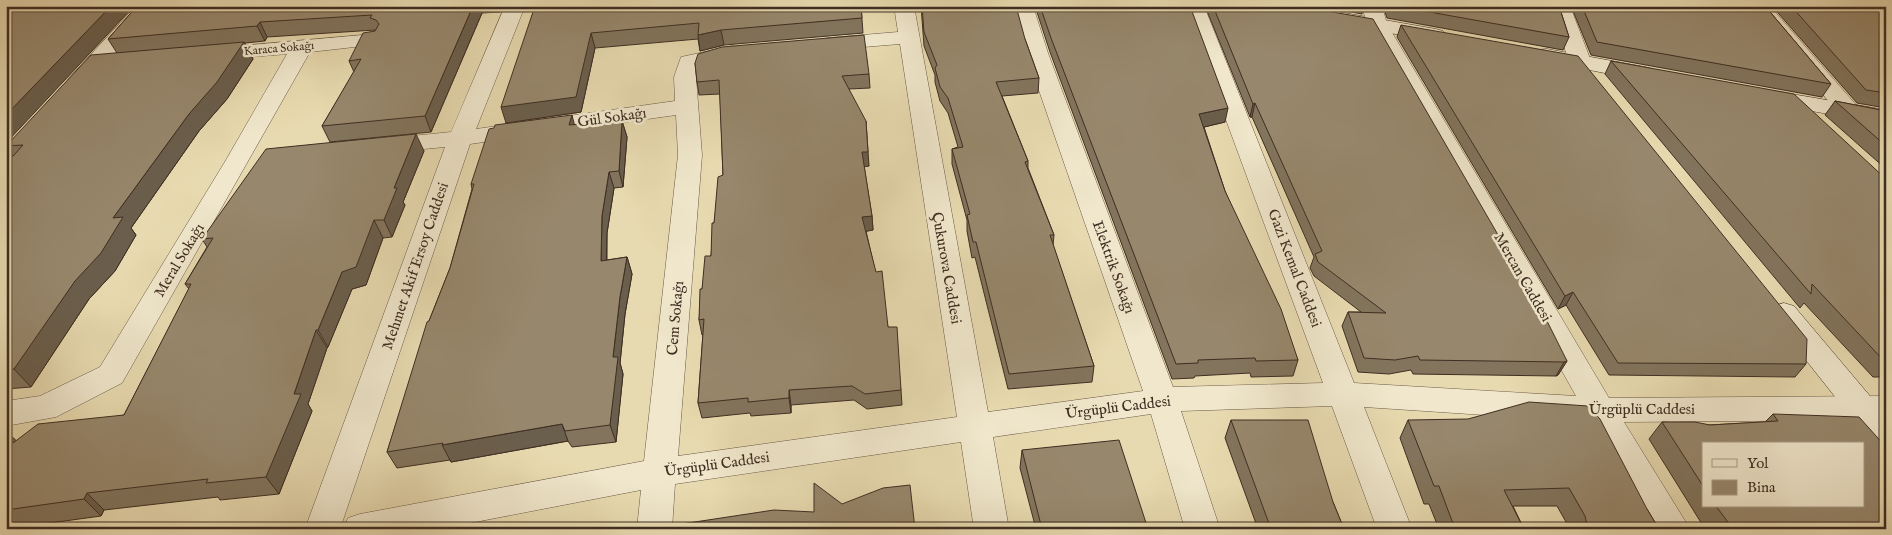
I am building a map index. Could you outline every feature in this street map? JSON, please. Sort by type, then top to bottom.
[{"type":"street","points":[[6,161],[147,6]]},
{"type":"street","name":"Mehmet Akif Ersoy Caddesi","points":[[322,529],[460,138],[515,6]]},
{"type":"street","name":"Çukurova Caddesi","points":[[904,6],[907,37],[992,529]]},
{"type":"street","name":"Elektrik Sokağı","points":[[1023,6],[1037,53],[1162,400],[1203,529]]},
{"type":"street","name":"Gazi Kemal Caddesi","points":[[1194,6],[1395,529]]},
{"type":"street","points":[[1267,6],[1375,15],[1454,38]]},
{"type":"street","points":[[1560,6],[1580,62],[1605,92]]},
{"type":"street","points":[[1759,6],[1849,111]]},
{"type":"street","name":"Mercan Caddesi","points":[[1375,15],[1600,410],[1673,529]]},
{"type":"street","points":[[811,45],[907,37]]},
{"type":"street","name":"Karaca Sokağı","points":[[193,56],[374,40]]},
{"type":"street","name":"Meral Sokağı","points":[[6,414],[45,408],[111,375],[238,160],[302,47]]},
{"type":"street","name":"Cem Sokağı","points":[[654,529],[690,155],[685,77],[689,62],[724,53],[753,50]]},
{"type":"street","points":[[1532,53],[1668,78]]},
{"type":"street","points":[[94,64],[124,61]]},
{"type":"street","points":[[1746,93],[1886,118]]},
{"type":"street","points":[[1795,102],[1823,128]]},
{"type":"street","name":"Gül Sokağı","points":[[364,148],[460,138],[688,106]]},
{"type":"street","points":[[238,160],[267,157]]},
{"type":"street","points":[[1767,292],[1873,408],[1886,438]]},
{"type":"street","name":"Ürgüplü Caddesi","points":[[360,529],[660,472],[1162,400],[1343,394],[1600,410],[1873,408]]},
{"type":"building","points":[[6,6],[111,6],[6,115]]},
{"type":"building","points":[[137,6],[473,6],[425,116],[322,126],[361,59],[349,61],[363,33],[375,31],[379,24],[376,20],[370,18],[372,15],[260,22],[257,26],[108,39]]},
{"type":"building","points":[[535,6],[861,6],[862,18],[721,30],[698,35],[699,23],[591,33],[576,97],[501,107]]},
{"type":"building","points":[[922,6],[1016,6],[1039,78],[996,82],[1028,161],[1025,162],[1054,235],[1050,235],[1094,366],[1009,374],[976,242],[973,242],[967,215],[970,214],[952,149],[963,147],[948,98],[940,87],[935,68],[937,65],[924,32]]},
{"type":"building","points":[[1040,6],[1190,6],[1228,108],[1199,114],[1225,191],[1281,309],[1298,360],[1256,361],[1255,358],[1198,360],[1198,363],[1176,364]]},
{"type":"building","points":[[1213,6],[1298,6],[1373,19],[1541,309],[1567,361],[1420,360],[1418,356],[1395,360],[1364,358],[1348,312],[1386,313],[1318,262],[1315,254],[1322,251],[1255,103],[1253,104]]},
{"type":"building","points":[[1396,6],[1559,6],[1569,37]]},
{"type":"building","points":[[1582,6],[1765,6],[1831,84],[1597,42]]},
{"type":"building","points":[[1791,6],[1886,6],[1886,93],[1866,90]]},
{"type":"building","points":[[1401,25],[1578,56],[1807,339],[1806,364],[1618,363],[1573,292],[1565,296]]},
{"type":"building","points":[[864,35],[869,74],[842,76],[866,121],[868,152],[862,152],[872,216],[862,217],[876,272],[882,271],[888,327],[897,327],[901,390],[865,394],[852,386],[789,390],[789,398],[748,402],[748,398],[698,403],[704,319],[699,320],[700,289],[702,289],[705,256],[711,256],[712,223],[714,223],[718,177],[723,175],[719,80],[697,82],[695,63],[698,54],[722,47]]},
{"type":"building","points":[[244,42],[217,82],[189,114],[113,218],[123,217],[101,253],[75,281],[14,369],[6,370],[6,164],[23,145],[6,146],[91,55]]},
{"type":"building","points":[[1611,61],[1794,94],[1886,179],[1886,193],[1880,193],[1886,198],[1886,363],[1812,284],[1811,294]]},
{"type":"building","points":[[1835,101],[1886,111],[1886,146]]},
{"type":"building","points":[[572,115],[569,125],[622,121],[619,171],[609,172],[602,216],[601,261],[627,257],[613,357],[618,357],[610,425],[565,431],[562,424],[442,445],[443,443],[387,452],[427,322],[450,268],[474,184],[471,184],[489,129],[494,128],[495,125]]},
{"type":"building","points":[[416,134],[394,188],[397,188],[384,220],[374,220],[356,267],[342,272],[318,330],[316,330],[294,394],[301,394],[266,477],[206,483],[208,479],[87,493],[84,499],[6,510],[6,432],[13,443],[38,424],[124,415],[191,284],[185,284],[213,238],[202,239],[266,149]]},
{"type":"building","points":[[1529,402],[1588,406],[1600,419],[1659,529],[1588,529],[1585,516],[1569,488],[1504,490],[1524,529],[1455,529],[1439,486],[1434,486],[1408,420],[1468,419]]},
{"type":"building","points":[[1773,414],[1859,417],[1886,447],[1886,529],[1733,529],[1717,508],[1864,508],[1864,442],[1702,442],[1702,484],[1662,422],[1695,422],[1710,425],[1778,421]]},
{"type":"building","points":[[1231,420],[1308,420],[1333,502],[1344,529],[1271,529]]},
{"type":"building","points":[[1119,440],[1148,529],[1042,529],[1022,450]]},
{"type":"building","points":[[814,483],[842,504],[883,488],[910,485],[915,529],[655,529],[774,510],[814,512]]}]
